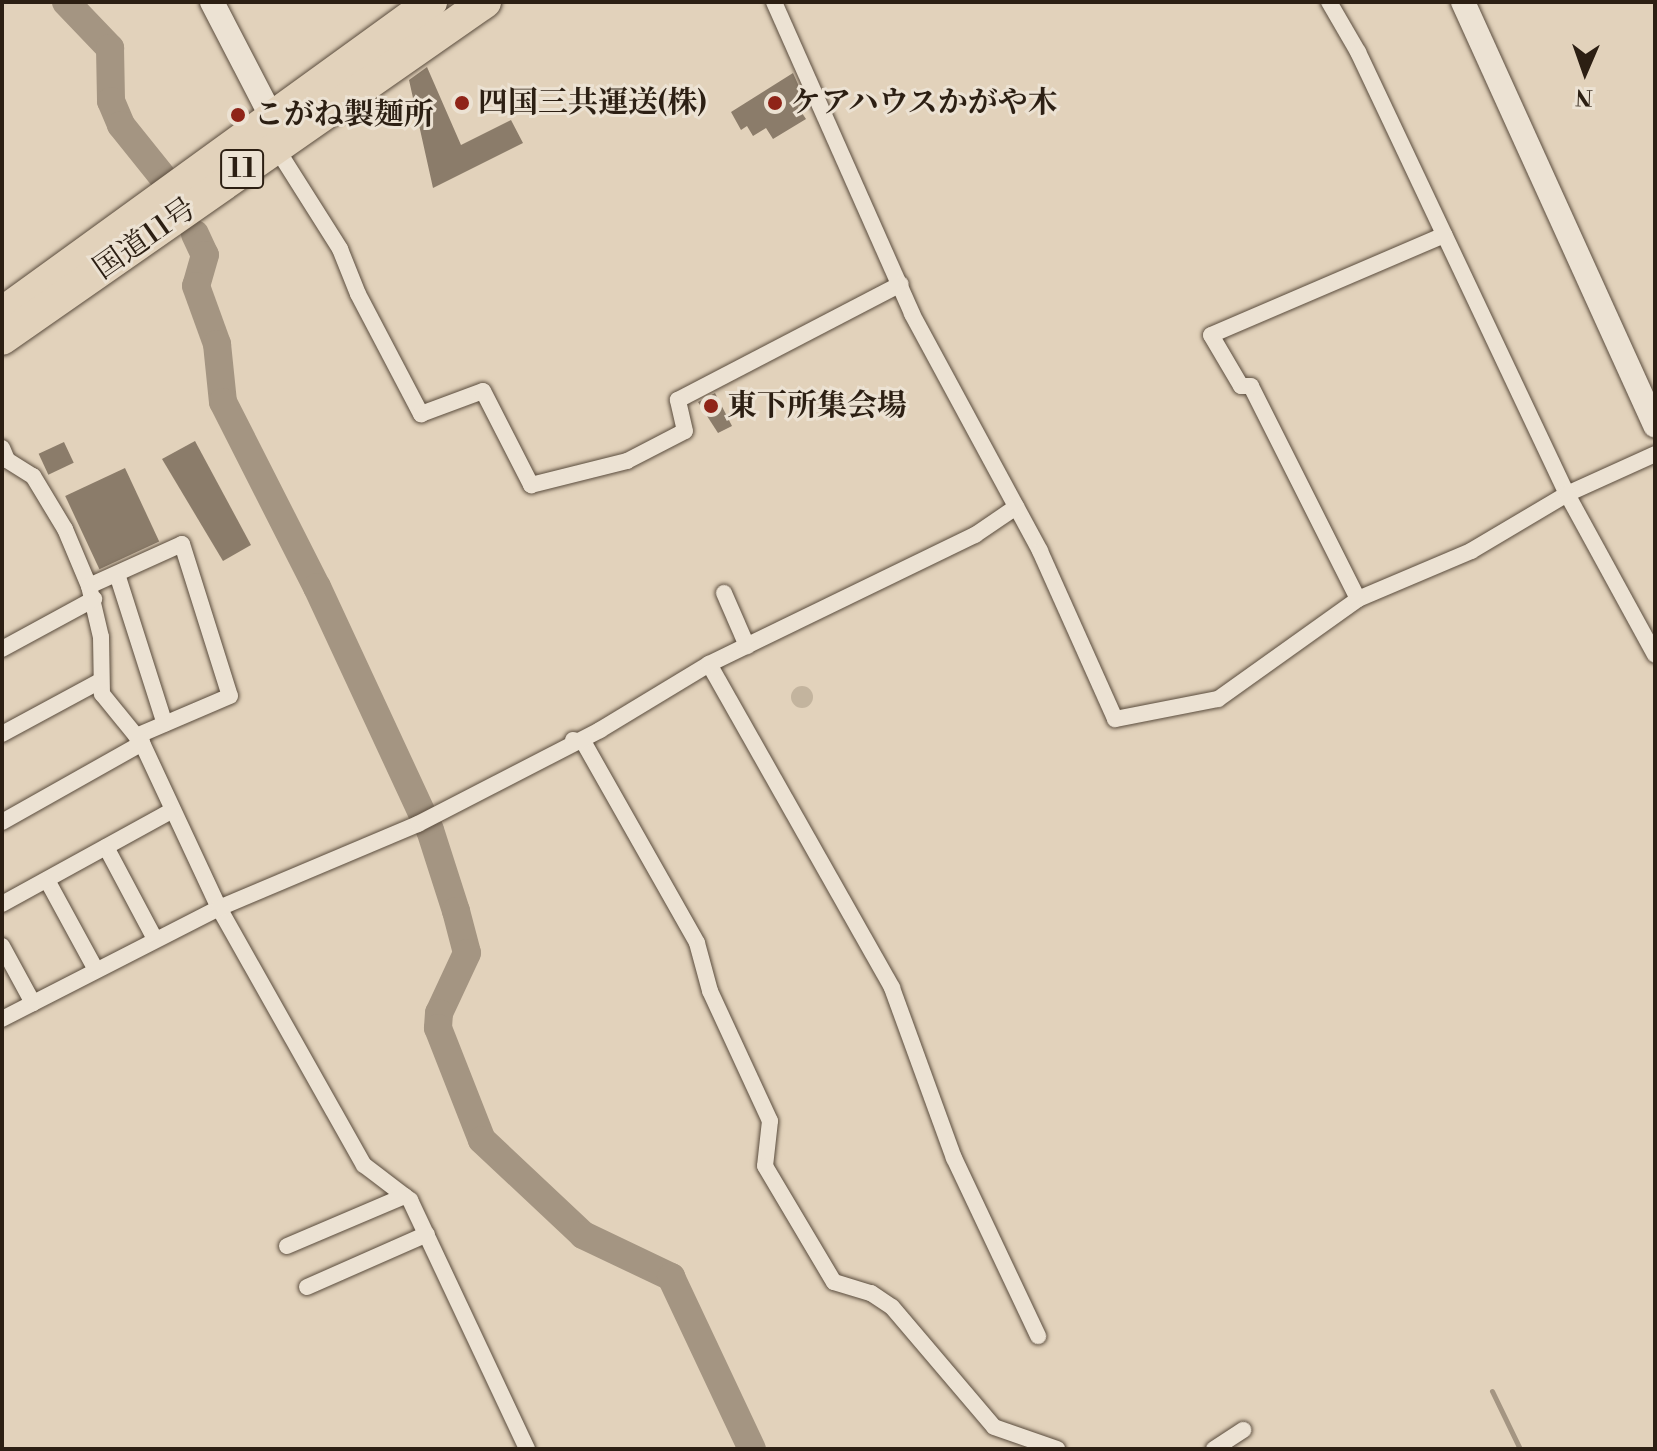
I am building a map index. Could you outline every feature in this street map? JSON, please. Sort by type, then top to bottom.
[{"type":"highway","name":"国道11号","points":[[2,339],[273,131],[431,2]]},
{"type":"highway","name":"国道11号","points":[[2,313],[273,131],[485,2]]},
{"type":"main road","points":[[212,2],[273,131]]},
{"type":"main road","points":[[1463,2],[1655,426]]},
{"type":"street","points":[[774,2],[912,314],[1016,507],[1115,719],[1218,699],[1358,599],[1471,551],[1567,494],[1655,454]]},
{"type":"street","points":[[1329,2],[1567,494],[1655,655]]},
{"type":"street","points":[[273,131],[340,249],[358,294],[421,414],[483,391],[531,485],[627,461],[685,431],[678,400],[901,284]]},
{"type":"street","points":[[1358,599],[1251,386],[1241,386],[1211,335],[1444,235]]},
{"type":"street","points":[[2,448],[7,460],[33,476],[65,529],[91,592],[101,637],[102,694],[139,740],[219,908],[364,1165],[405,1196],[427,1234],[527,1449]]},
{"type":"street","points":[[2,1019],[219,908],[424,821],[570,739],[600,730],[709,664],[975,535],[1016,507]]},
{"type":"street","points":[[2,649],[117,574],[182,544],[230,696],[165,724],[2,822]]},
{"type":"street","points":[[117,574],[165,724]]},
{"type":"street","points":[[724,593],[747,646]]},
{"type":"street","points":[[709,664],[892,988],[954,1158],[1038,1336]]},
{"type":"street","points":[[2,734],[100,681]]},
{"type":"street","points":[[570,739],[584,743],[697,943],[710,991],[770,1121],[765,1166],[834,1282],[871,1293],[892,1307],[994,1427],[1057,1449]]},
{"type":"street","points":[[2,904],[173,810]]},
{"type":"street","points":[[106,847],[155,939]]},
{"type":"street","points":[[47,880],[96,970]]},
{"type":"street","points":[[2,946],[33,1003]]},
{"type":"street","points":[[287,1246],[329,1222],[405,1196]]},
{"type":"street","points":[[307,1287],[427,1234]]},
{"type":"street","points":[[1214,1449],[1243,1430]]},
{"type":"shaded area","points":[[802,686],[810,689],[813,697],[810,705],[802,708],[794,705],[791,697],[794,689]]},
{"type":"building","points":[[427,67],[461,145],[511,120],[523,143],[433,188],[409,80]]},
{"type":"building","name":"ケアハウスかがや木","points":[[793,73],[806,102],[798,107],[806,119],[773,139],[766,128],[753,136],[747,126],[741,130],[731,112]]},
{"type":"building","name":"東下所集会場","points":[[715,393],[732,426],[718,433],[698,402]]},
{"type":"building","points":[[195,441],[251,545],[223,561],[162,459]]},
{"type":"building","points":[[64,442],[74,463],[48,475],[39,454]]},
{"type":"building","points":[[125,468],[159,541],[99,569],[65,496]]},
{"type":"waterway","points":[[66,2],[110,48],[111,101],[121,125],[162,176]]},
{"type":"waterway","points":[[195,234],[205,255],[196,286],[217,344],[223,402],[317,587],[430,830],[456,911],[467,953],[439,1013],[438,1028],[482,1140],[583,1235],[671,1277],[752,1449]]},
{"type":"waterway","points":[[1492,1391],[1520,1449]]},
{"type":"place","name":"四国三共運送(株)","points":[[462,103]]},
{"type":"place","name":"ケアハウスかがや木","points":[[775,103]]},
{"type":"place","name":"こがね製麺所","points":[[238,115]]},
{"type":"place","name":"東下所集会場","points":[[711,406]]}]
